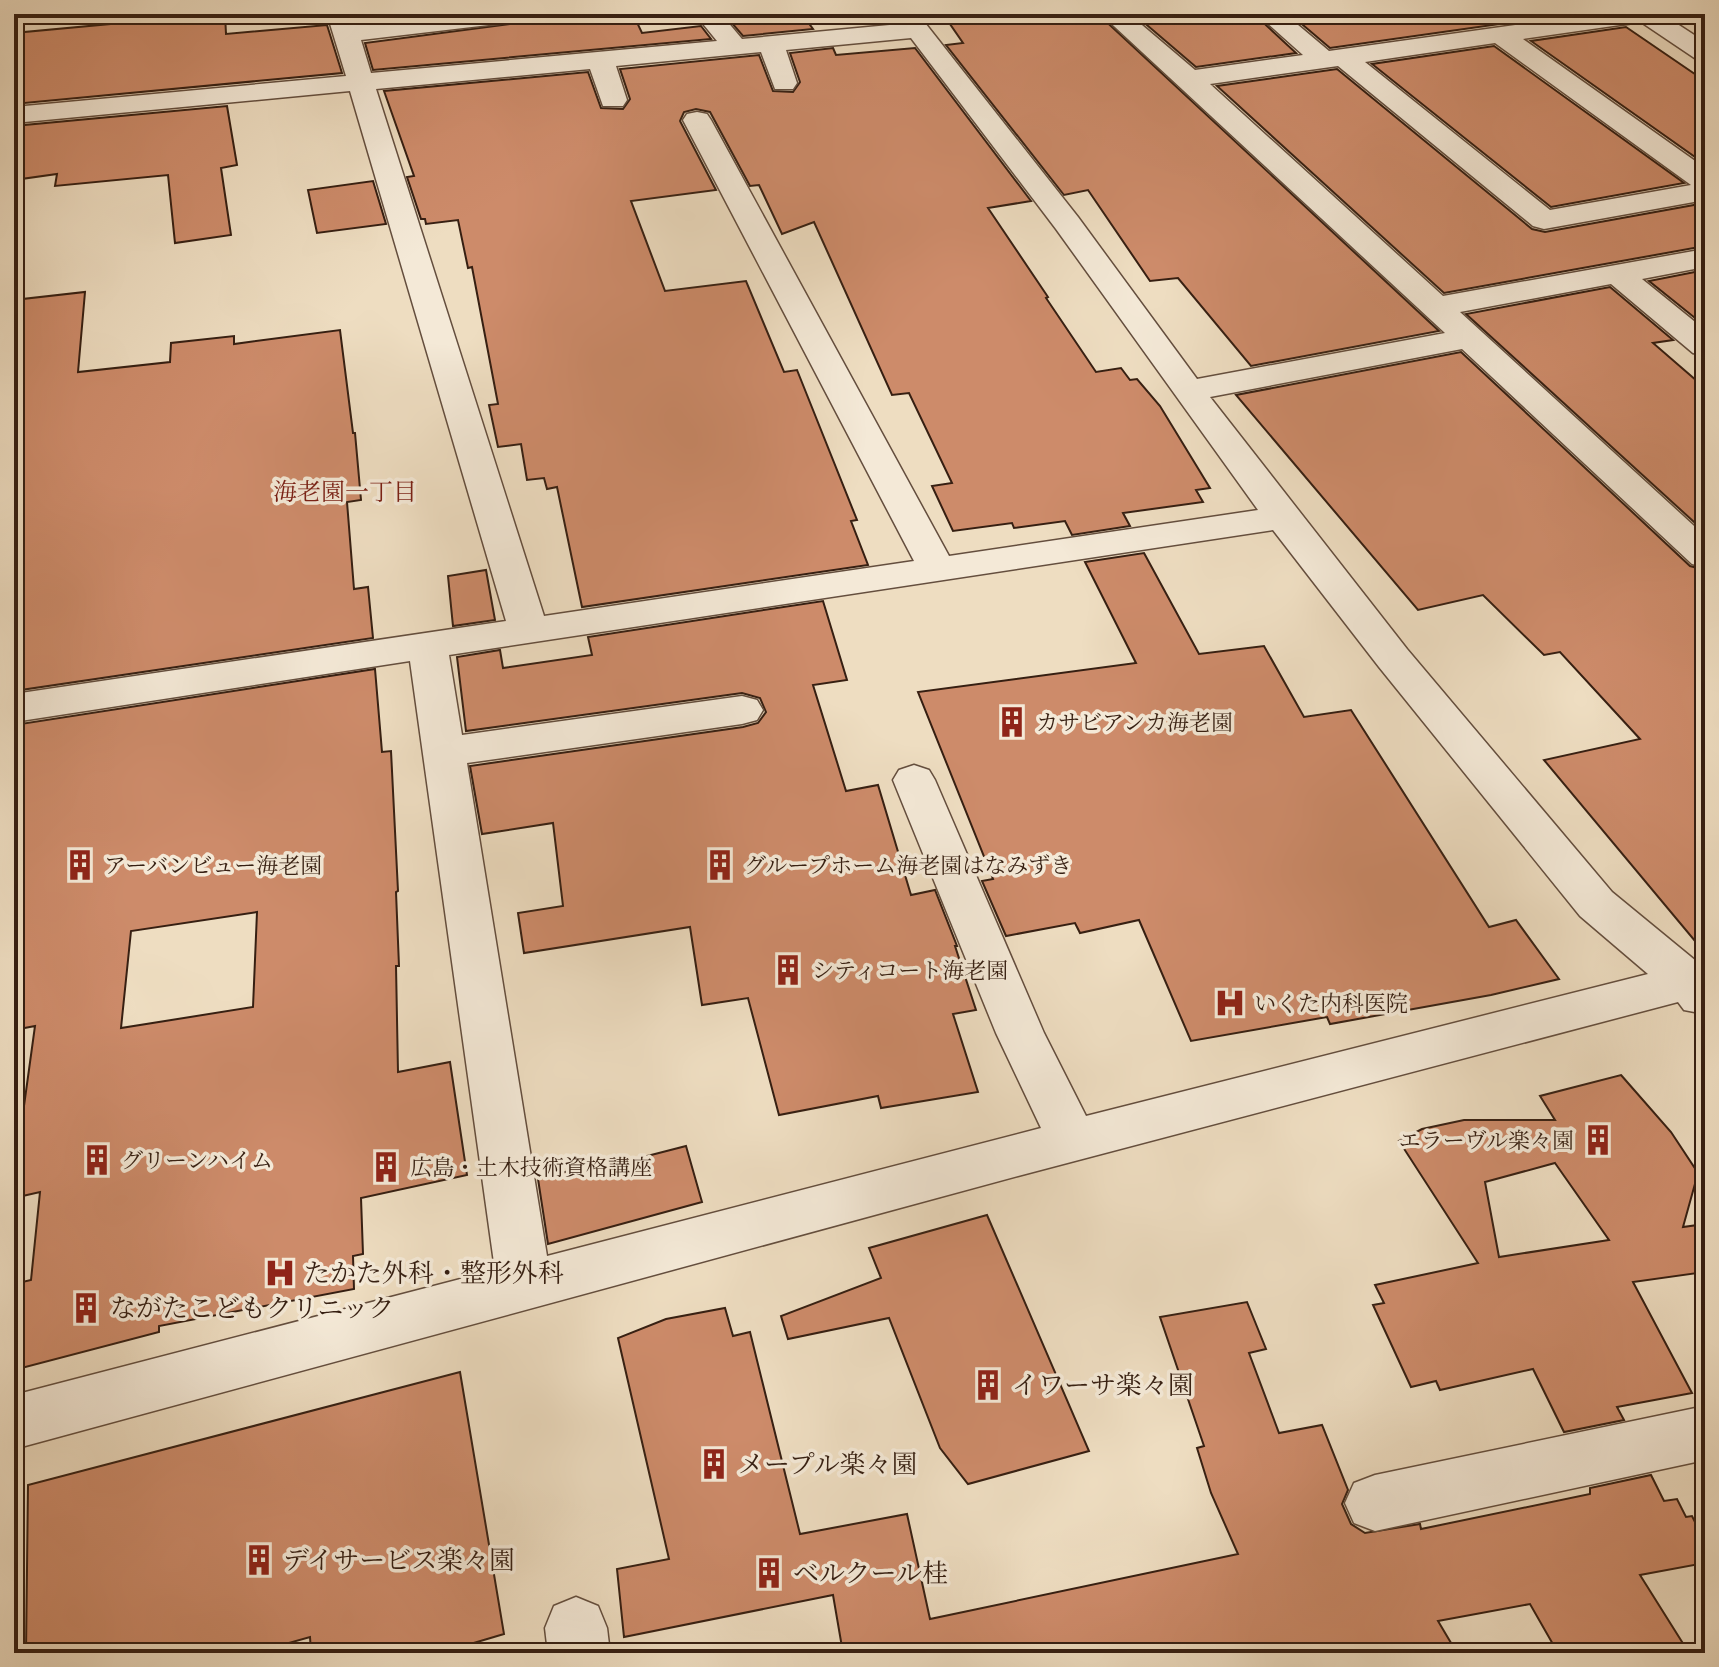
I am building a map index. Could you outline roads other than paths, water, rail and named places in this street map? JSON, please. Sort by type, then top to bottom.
[{"type":"street","points":[[515,14],[344,24],[529,631]]},
{"type":"street","points":[[708,14],[736,48]]},
{"type":"street","points":[[729,14],[736,48]]},
{"type":"street","points":[[1114,14],[1189,79],[1705,556]]},
{"type":"street","points":[[1270,14],[1334,58],[1544,220],[1705,191]]},
{"type":"street","points":[[1189,79],[1595,17],[1645,14],[1705,53]]},
{"type":"street","points":[[14,115],[736,48],[916,19],[1187,391],[1393,658],[1596,904],[1699,987]]},
{"type":"street","points":[[1499,34],[1705,181]]},
{"type":"street","points":[[771,44],[784,83]]},
{"type":"street","points":[[601,61],[613,100]]},
{"type":"street","points":[[697,120],[938,571]]},
{"type":"street","points":[[1436,307],[1705,258]]},
{"type":"street","points":[[1617,274],[1705,346]]},
{"type":"street","points":[[1187,391],[1469,338]]},
{"type":"street","points":[[14,708],[1284,517]]},
{"type":"street","points":[[428,646],[525,1287]]},
{"type":"street","points":[[443,752],[742,710]]},
{"type":"street","points":[[914,780],[1020,1033],[1073,1141]]},
{"type":"street","points":[[14,1422],[1073,1141],[1699,987]]},
{"type":"street","points":[[1375,1503],[1705,1433]]},
{"type":"place","name":"カサビアンカ海老園","points":[[1012,722]]},
{"type":"place","name":"アーバンビュー海老園","points":[[80,865]]},
{"type":"place","name":"グループホーム海老園はなみずき","points":[[720,865]]},
{"type":"place","name":"シティコート海老園","points":[[788,970]]},
{"type":"place","name":"いくた内科医院","points":[[1230,1003]]},
{"type":"place","name":"エラーヴル楽々園","points":[[1598,1140]]},
{"type":"place","name":"グリーンハイム","points":[[97,1160]]},
{"type":"place","name":"広島・土木技術資格講座","points":[[386,1167]]},
{"type":"place","name":"たかた外科・整形外科","points":[[280,1273]]},
{"type":"place","name":"ながたこどもクリニック","points":[[86,1308]]},
{"type":"place","name":"イワーサ楽々園","points":[[988,1385]]},
{"type":"place","name":"メープル楽々園","points":[[714,1464]]},
{"type":"place","name":"デイサービス楽々園","points":[[259,1560]]},
{"type":"place","name":"ベルクール桂","points":[[769,1573]]},
{"type":"district","name":"海老園一丁目","points":[[345,492]]}]
